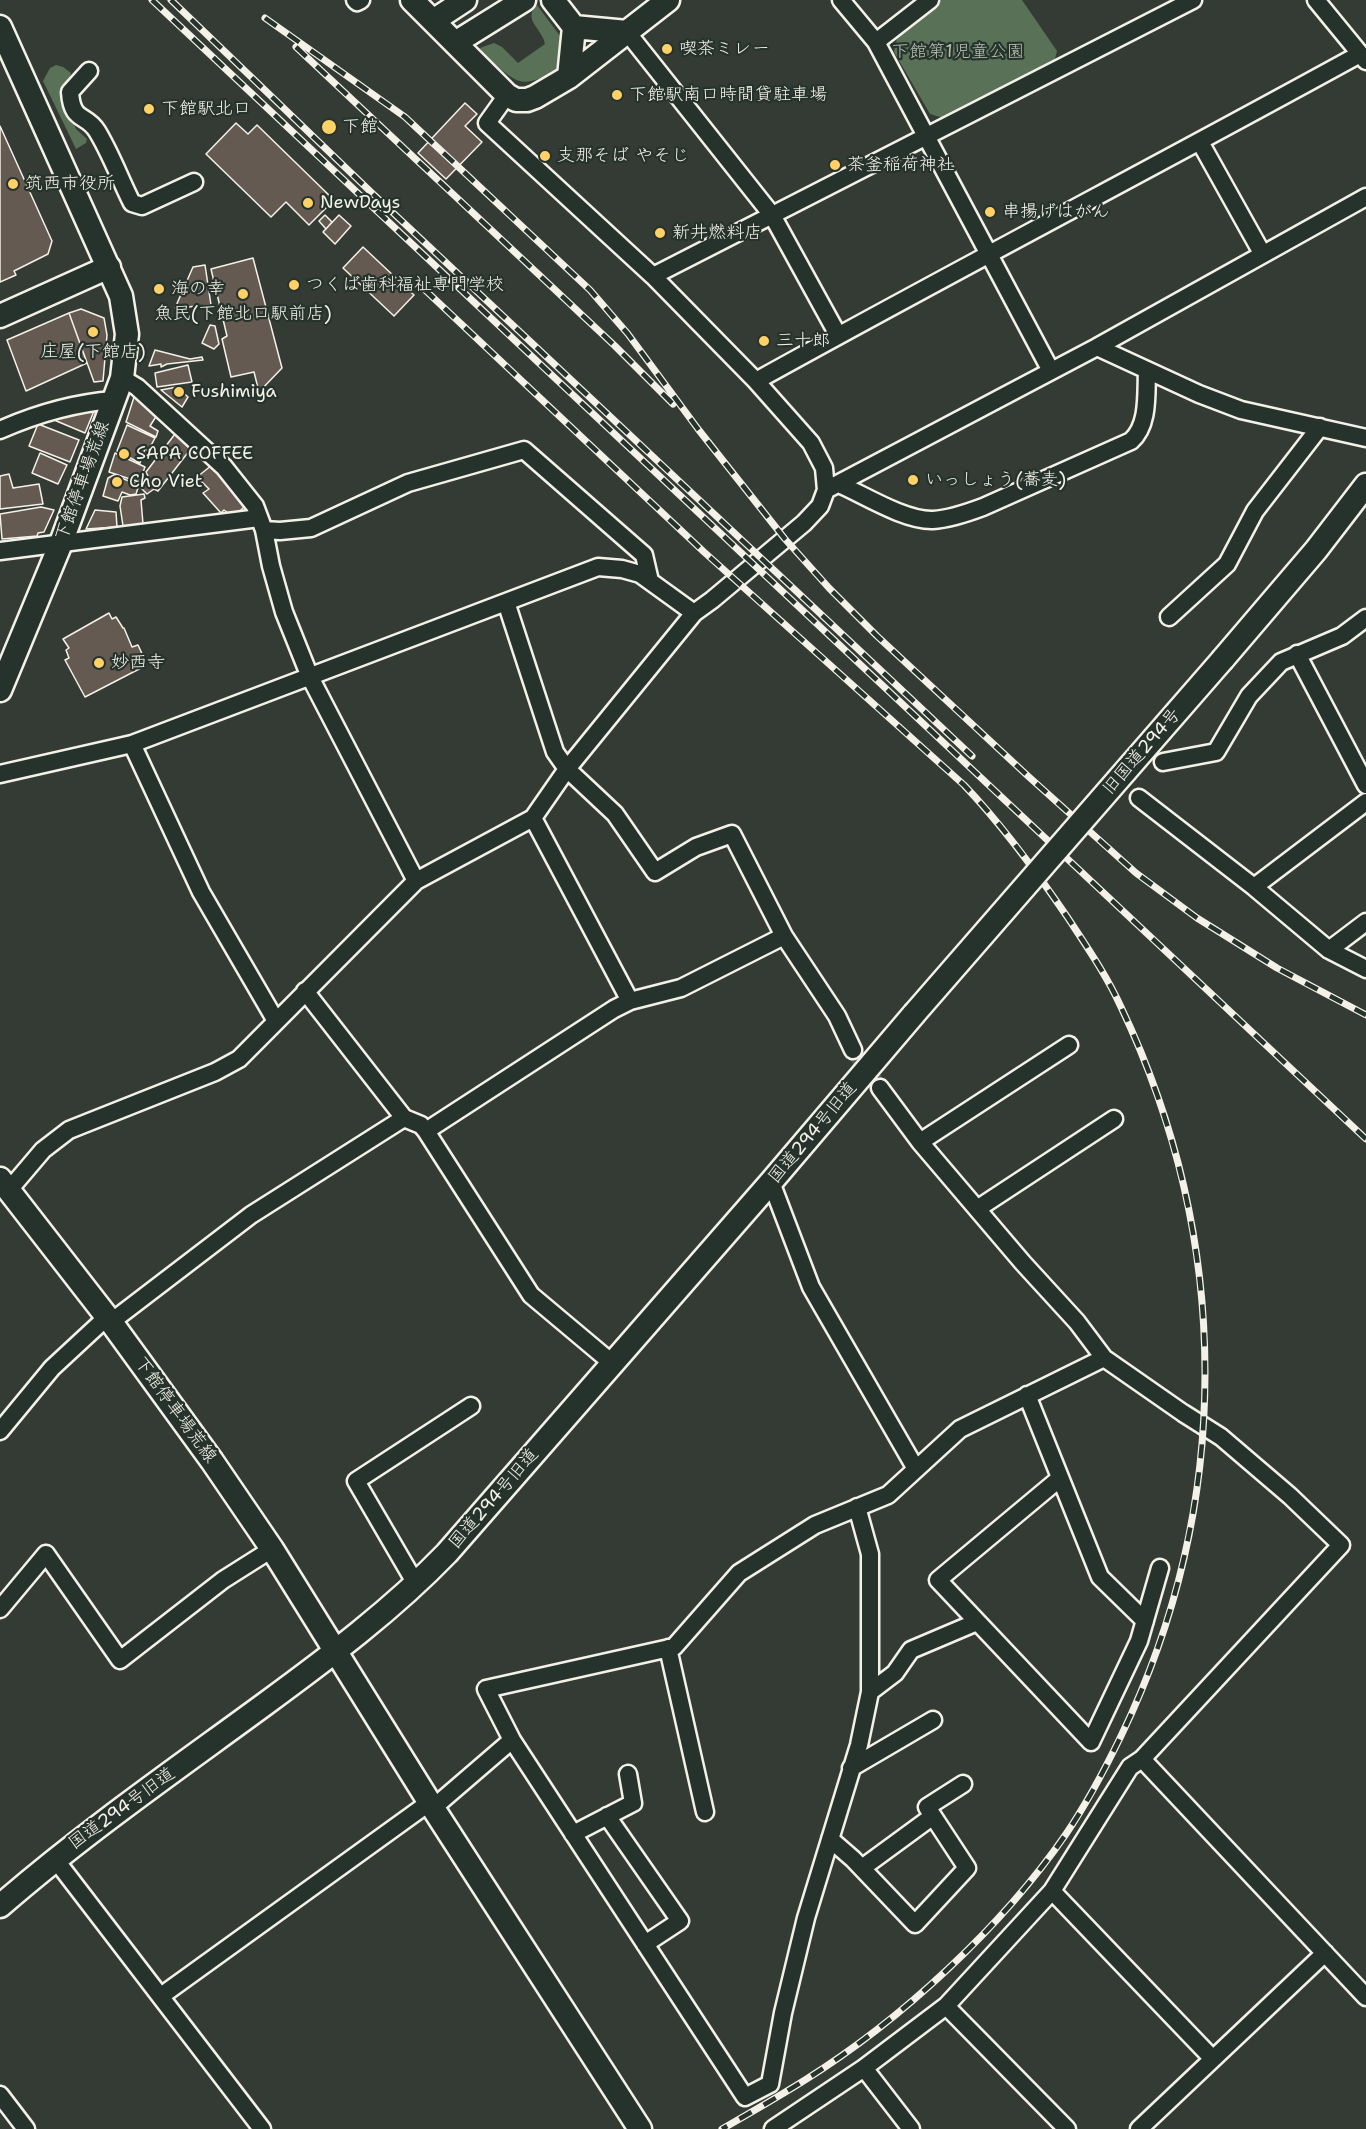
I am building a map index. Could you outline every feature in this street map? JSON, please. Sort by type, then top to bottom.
[{"type":"street","points":[[355,0],[357,2],[362,0]]},
{"type":"street","points":[[412,0],[507,95],[516,100],[535,97],[569,77],[668,0]]},
{"type":"street","points":[[433,21],[465,0]]},
{"type":"street","points":[[455,43],[524,0]]},
{"type":"street","points":[[553,0],[574,27],[569,77]]},
{"type":"street","points":[[841,0],[876,42],[1051,371]]},
{"type":"street","points":[[876,42],[930,0]]},
{"type":"street","points":[[653,276],[1193,0]]},
{"type":"street","points":[[756,381],[988,254],[1363,58],[1316,0]]},
{"type":"street","name":"下館停車場荒線","points":[[0,27],[121,296],[127,334],[122,378],[61,543],[0,690]]},
{"type":"street","points":[[574,27],[627,32],[772,215],[838,335]]},
{"type":"street","points":[[89,71],[70,92],[71,105],[80,117],[96,129],[132,203],[142,206],[194,182]]},
{"type":"street","points":[[507,95],[487,123],[653,276],[756,381],[811,442],[832,487],[914,517],[933,520],[983,507],[1131,441],[1140,433],[1147,371]]},
{"type":"street","points":[[1200,142],[1262,253]]},
{"type":"street","points":[[4,1184],[69,1130],[216,1072],[238,1059],[416,881],[533,818],[567,769],[694,613],[804,523],[820,506],[832,487],[1097,347],[1366,197]]},
{"type":"street","points":[[0,316],[109,267]]},
{"type":"street","points":[[1097,347],[1147,371],[1241,410],[1366,438]]},
{"type":"street","points":[[122,378],[137,387],[224,467],[248,496],[262,524],[284,612],[310,678],[416,881]]},
{"type":"street","points":[[0,430],[32,416],[94,401],[114,400]]},
{"type":"street","points":[[1168,616],[1227,564],[1255,511],[1320,427]]},
{"type":"street","points":[[0,551],[262,524],[280,531],[311,528],[408,483],[524,450],[644,555],[650,581]]},
{"type":"street","name":"旧国道294号","points":[[914,1014],[1223,659],[1316,550],[1366,485]]},
{"type":"street","points":[[0,774],[132,744],[598,567],[622,569],[640,574],[694,613]]},
{"type":"street","points":[[506,602],[555,752],[567,769],[615,814],[655,872],[696,847],[732,834],[784,936],[837,1016],[853,1050]]},
{"type":"street","points":[[1163,762],[1216,752],[1249,696],[1281,662],[1342,636],[1365,621]]},
{"type":"street","points":[[1297,654],[1366,785]]},
{"type":"street","points":[[132,744],[201,892],[276,1021]]},
{"type":"street","points":[[1139,798],[1254,887],[1329,950],[1366,969]]},
{"type":"street","points":[[1254,887],[1366,802]]},
{"type":"street","points":[[533,818],[630,1001]]},
{"type":"street","points":[[1329,950],[1366,922]]},
{"type":"street","points":[[426,1131],[614,1009],[630,1001],[681,988],[784,936]]},
{"type":"street","points":[[305,991],[404,1118],[421,1125],[426,1131],[531,1295],[612,1363]]},
{"type":"street","name":"国道294号旧道","points":[[0,1905],[55,1859],[336,1651],[416,1584],[447,1553],[771,1182],[914,1014]]},
{"type":"street","points":[[920,1142],[1069,1045]]},
{"type":"street","points":[[773,2129],[864,2068],[946,2006],[1052,1891],[1130,1767],[1142,1759],[1341,1545],[1290,1496],[1221,1437],[1104,1358],[1077,1322],[920,1142],[880,1088]]},
{"type":"street","points":[[0,1431],[52,1368],[109,1320],[251,1215],[404,1118]]},
{"type":"street","points":[[977,1209],[1114,1119]]},
{"type":"street","points":[[771,1182],[811,1287],[916,1469]]},
{"type":"street","name":"下館停車場荒線","points":[[4,1184],[109,1320],[212,1461],[272,1550],[640,2129]]},
{"type":"street","points":[[857,1507],[870,1554],[870,1692],[851,1768],[795,1960],[770,2084],[745,2097],[512,1740],[486,1689],[674,1647],[739,1573],[815,1525],[857,1507],[888,1494],[960,1429],[1104,1358]]},
{"type":"street","points":[[1027,1395],[1100,1577],[1145,1621]]},
{"type":"street","points":[[416,1584],[356,1481],[471,1406]]},
{"type":"street","points":[[1059,1479],[938,1580],[1091,1742],[1139,1641],[1160,1568]]},
{"type":"street","points":[[0,1609],[46,1554],[120,1660],[223,1580],[272,1550]]},
{"type":"street","points":[[870,1692],[895,1673],[911,1650],[977,1622]]},
{"type":"street","points":[[668,1648],[705,1812]]},
{"type":"street","points":[[851,1768],[933,1720]]},
{"type":"street","points":[[161,1996],[432,1805],[512,1740]]},
{"type":"street","points":[[1142,1759],[1366,1997]]},
{"type":"street","points":[[573,1834],[633,1803],[628,1774]]},
{"type":"street","points":[[830,1839],[862,1868],[915,1924],[967,1868],[927,1807],[963,1784]]},
{"type":"street","points":[[607,1816],[680,1921],[645,1944]]},
{"type":"street","points":[[862,1868],[933,1816]]},
{"type":"street","points":[[55,1859],[262,2129]]},
{"type":"street","points":[[1052,1891],[1212,2058]]},
{"type":"street","points":[[1139,2129],[1325,1953]]},
{"type":"street","points":[[946,2006],[1067,2129]]},
{"type":"street","points":[[864,2068],[911,2129]]},
{"type":"street","points":[[0,2095],[26,2129]]},
{"type":"green space","name":"下館第1児童公園","points":[[941,0],[1022,0],[1057,51],[1055,59],[943,118],[930,114],[894,52],[898,34]]},
{"type":"green space","points":[[537,5],[563,40],[561,66],[536,80],[520,81],[504,72],[483,54],[480,48],[494,43],[502,47],[518,63],[545,44],[532,20],[533,10]]},
{"type":"green space","points":[[56,65],[71,73],[69,83],[61,94],[76,129],[87,139],[86,143],[76,149],[43,81],[50,68]]},
{"type":"building","points":[[465,103],[477,114],[465,126],[482,142],[446,179],[418,153]]},
{"type":"building","points":[[236,123],[248,134],[257,125],[334,200],[309,225],[286,202],[271,217],[206,154]]},
{"type":"building","name":"筑西市役所","points":[[0,126],[52,241],[48,254],[14,271],[16,275],[0,282]]},
{"type":"building","points":[[325,215],[332,222],[326,229],[319,221]]},
{"type":"building","points":[[339,215],[351,226],[335,244],[323,232]]},
{"type":"building","points":[[363,247],[414,295],[394,316],[343,268]]},
{"type":"building","points":[[253,258],[282,368],[259,392],[254,372],[231,377],[222,339],[227,336],[211,269]]},
{"type":"building","points":[[205,265],[211,305],[175,308],[193,267]]},
{"type":"building","points":[[81,309],[104,318],[107,335],[103,381],[94,382],[69,313]]},
{"type":"building","points":[[69,313],[87,363],[26,391],[7,340]]},
{"type":"building","points":[[210,325],[215,326],[219,344],[214,349],[202,343]]},
{"type":"building","points":[[155,350],[190,359],[202,357],[203,360],[167,364],[161,367],[161,364],[149,366]]},
{"type":"building","points":[[188,365],[192,382],[157,387],[155,373]]},
{"type":"building","points":[[177,387],[188,397],[182,407],[161,390]]},
{"type":"building","points":[[135,394],[157,415],[150,426],[158,431],[156,437],[126,422]]},
{"type":"building","points":[[91,406],[94,411],[85,433],[47,417]]},
{"type":"building","points":[[38,424],[79,440],[70,462],[29,446]]},
{"type":"building","points":[[127,425],[155,438],[148,451],[145,449],[140,463],[117,451]]},
{"type":"building","points":[[175,434],[193,446],[158,491],[154,489],[147,494],[140,487],[148,476],[146,472]]},
{"type":"building","points":[[40,453],[67,465],[58,484],[32,473]]},
{"type":"building","points":[[115,453],[145,467],[139,482],[109,472]]},
{"type":"building","points":[[212,465],[245,506],[239,512],[228,513],[224,510],[221,513],[203,493],[209,489],[197,477]]},
{"type":"building","points":[[9,474],[13,488],[39,484],[43,504],[0,509],[0,476]]},
{"type":"building","points":[[114,475],[139,485],[136,494],[130,495],[122,492],[118,501],[103,496],[108,478]]},
{"type":"building","points":[[144,494],[145,498],[141,500],[143,524],[123,526],[120,506],[122,497]]},
{"type":"building","points":[[41,507],[54,510],[44,532],[38,533],[37,536],[2,539],[0,514]]},
{"type":"building","points":[[95,510],[116,512],[117,527],[86,529]]},
{"type":"building","points":[[109,613],[112,619],[116,617],[124,628],[132,647],[138,645],[144,658],[140,661],[143,667],[85,697],[65,660],[69,658],[66,650],[69,648],[63,639]]},
{"type":"tunnel","points":[[853,1050],[880,1088]]},
{"type":"railway","points":[[152,0],[1366,1139]]},
{"type":"railway","points":[[171,0],[373,194],[972,756]]},
{"type":"railway","points":[[265,18],[405,117],[590,290],[628,334],[698,429],[785,539],[829,588],[877,636],[1029,777],[1136,873],[1197,918],[1277,968],[1366,1015]]},
{"type":"railway","points":[[296,47],[615,346],[673,404]]},
{"type":"railway","points":[[424,289],[704,552],[964,785],[1019,849],[1082,940],[1121,1007],[1158,1096],[1184,1187],[1200,1279],[1205,1372],[1200,1464],[1184,1556],[1158,1647],[1121,1736],[1095,1786],[1066,1834],[1040,1869],[981,1937],[948,1969],[913,2000],[841,2056],[722,2129]]},
{"type":"place","name":"喫茶ミレー","points":[[667,49]]},
{"type":"place","name":"下館駅南口時間貸駐車場","points":[[617,95]]},
{"type":"place","name":"下館駅北口","points":[[149,109]]},
{"type":"place","name":"下館","points":[[329,127]]},
{"type":"place","name":"支那そば やそじ","points":[[545,156]]},
{"type":"place","name":"茶釜稲荷神社","points":[[835,165]]},
{"type":"place","name":"筑西市役所","points":[[13,184]]},
{"type":"place","name":"NewDays","points":[[308,203]]},
{"type":"place","name":"串揚げはがん","points":[[990,212]]},
{"type":"place","name":"新井燃料店","points":[[660,233]]},
{"type":"place","name":"つくば歯科福祉専門学校","points":[[294,285]]},
{"type":"place","name":"海の幸","points":[[159,289]]},
{"type":"place","name":"魚民(下館北口駅前店)","points":[[243,294]]},
{"type":"place","name":"庄屋(下館店)","points":[[93,332]]},
{"type":"place","name":"三十郎","points":[[764,341]]},
{"type":"place","name":"Fushimiya","points":[[179,392]]},
{"type":"place","name":"SAPA COFFEE","points":[[124,454]]},
{"type":"place","name":"いっしょう(蕎麦)","points":[[913,480]]},
{"type":"place","name":"Cho Viet","points":[[117,482]]},
{"type":"place","name":"妙西寺","points":[[99,663]]}]
